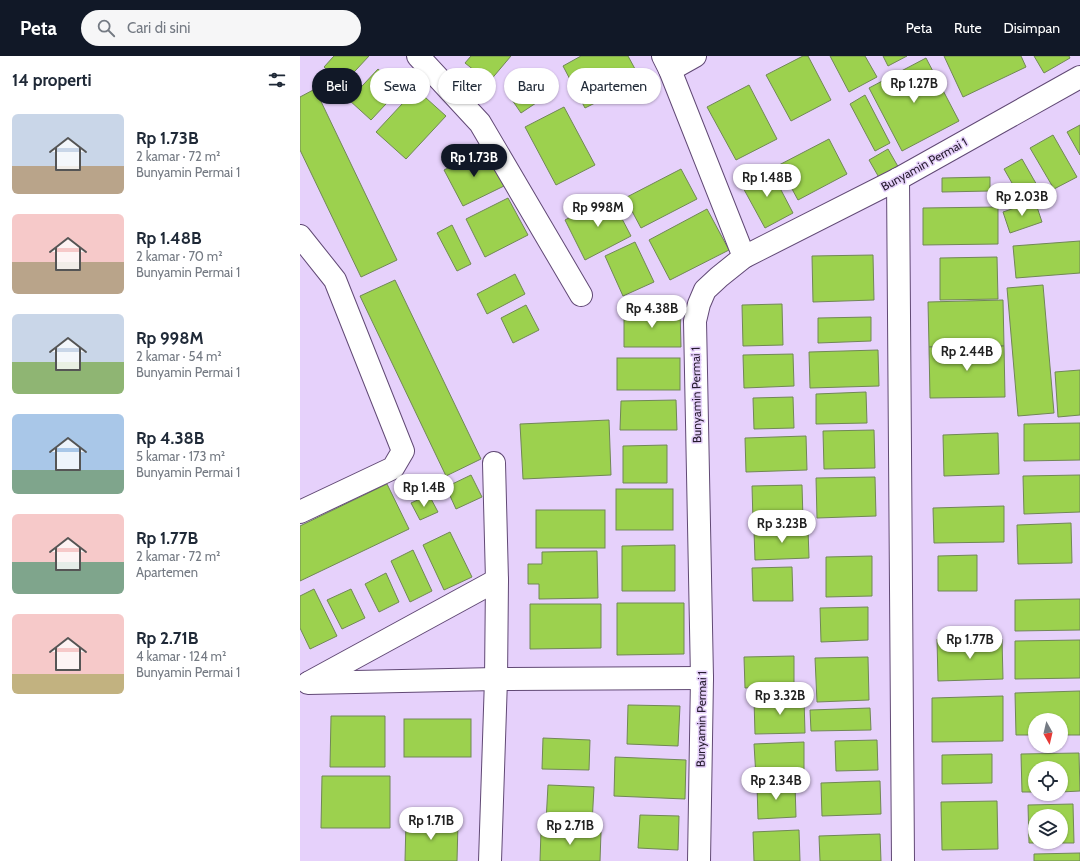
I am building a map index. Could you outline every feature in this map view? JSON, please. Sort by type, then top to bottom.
[{"type":"street","points":[[418,56],[480,123],[581,295]]},
{"type":"street","points":[[695,56],[667,63],[744,257]]},
{"type":"street","name":"Bunyamin Permai 1","points":[[699,861],[702,678],[695,321],[699,304],[705,290],[719,276],[744,257],[898,179],[1080,77]]},
{"type":"street","points":[[898,179],[903,861]]},
{"type":"street","points":[[300,236],[335,280],[404,450],[393,468],[300,512]]},
{"type":"street","points":[[490,861],[496,679],[497,580],[494,463]]},
{"type":"street","points":[[304,684],[497,580]]},
{"type":"street","points":[[304,684],[496,679],[702,678]]},
{"type":"building","points":[[334,56],[369,56],[358,68],[324,67]]},
{"type":"building","points":[[471,56],[511,56],[496,74],[496,68],[471,68],[465,63]]},
{"type":"building","points":[[581,56],[628,56],[634,68],[567,68],[567,74],[563,66]]},
{"type":"building","points":[[803,56],[808,56],[831,100],[791,121],[766,75]]},
{"type":"building","points":[[830,56],[865,56],[877,77],[849,92]]},
{"type":"building","points":[[883,56],[907,56],[888,66]]},
{"type":"building","points":[[944,56],[1021,56],[1026,67],[963,97]]},
{"type":"building","points":[[1034,56],[1069,56],[1070,58],[1044,73]]},
{"type":"building","points":[[926,58],[959,121],[902,151],[869,88]]},
{"type":"building","points":[[370,78],[370,104],[386,104],[371,120],[353,104],[362,104],[362,86]]},
{"type":"building","points":[[749,85],[777,139],[736,160],[707,107]]},
{"type":"building","points":[[312,91],[312,104],[322,104],[397,260],[361,277],[300,150],[300,97]]},
{"type":"building","points":[[865,95],[890,143],[875,151],[850,104]]},
{"type":"building","points":[[430,102],[446,116],[406,159],[376,132],[402,104],[430,104]]},
{"type":"building","points":[[515,104],[534,104],[521,113]]},
{"type":"building","points":[[583,104],[593,104],[585,108]]},
{"type":"building","points":[[564,107],[595,165],[556,185],[525,127]]},
{"type":"building","points":[[1080,125],[1080,155],[1067,132]]},
{"type":"building","points":[[1053,135],[1077,177],[1054,189],[1030,148]]},
{"type":"building","points":[[829,139],[847,174],[798,200],[779,165]]},
{"type":"building","points":[[485,149],[504,186],[463,206],[444,170]]},
{"type":"building","points":[[888,149],[900,170],[881,181],[869,160]]},
{"type":"building","points":[[1022,159],[1038,187],[1020,197],[1004,169]]},
{"type":"building","points":[[681,169],[697,199],[641,228],[625,198]]},
{"type":"building","points":[[770,169],[793,213],[765,228],[741,184]]},
{"type":"building","points":[[990,177],[990,191],[942,192],[942,178]]},
{"type":"building","points":[[610,196],[631,236],[585,260],[565,220]]},
{"type":"building","points":[[508,198],[528,235],[485,257],[466,219]]},
{"type":"building","points":[[1035,201],[1042,222],[1010,233],[1003,212]]},
{"type":"building","points":[[998,207],[998,244],[923,245],[923,208]]},
{"type":"building","points":[[707,209],[729,250],[670,280],[649,240]]},
{"type":"building","points":[[452,225],[471,264],[457,271],[437,233]]},
{"type":"building","points":[[1080,241],[1080,273],[1016,278],[1013,246]]},
{"type":"building","points":[[635,242],[654,282],[623,296],[605,256]]},
{"type":"building","points":[[873,255],[874,300],[813,302],[812,256]]},
{"type":"building","points":[[997,257],[998,299],[940,300],[940,258]]},
{"type":"building","points":[[515,274],[525,294],[487,314],[477,294]]},
{"type":"building","points":[[395,280],[481,459],[446,476],[360,296]]},
{"type":"building","points":[[1043,285],[1054,413],[1018,416],[1007,288]]},
{"type":"building","points":[[1003,300],[1004,346],[929,347],[928,302]]},
{"type":"building","points":[[782,304],[783,345],[743,346],[742,305]]},
{"type":"building","points":[[526,305],[539,330],[513,343],[501,318]]},
{"type":"building","points":[[624,310],[680,310],[681,347],[624,347]]},
{"type":"building","points":[[871,317],[871,341],[818,343],[818,318]]},
{"type":"building","points":[[1004,346],[1005,397],[930,398],[929,347]]},
{"type":"building","points":[[878,350],[879,386],[810,388],[809,352]]},
{"type":"building","points":[[793,354],[794,386],[744,388],[743,355]]},
{"type":"building","points":[[617,358],[680,358],[680,390],[617,390]]},
{"type":"building","points":[[1080,370],[1080,415],[1058,417],[1055,372]]},
{"type":"building","points":[[866,392],[867,423],[816,424],[816,394]]},
{"type":"building","points":[[793,397],[794,428],[754,429],[753,398]]},
{"type":"building","points":[[676,400],[677,430],[620,430],[621,401]]},
{"type":"building","points":[[609,420],[611,475],[523,479],[520,424]]},
{"type":"building","points":[[1080,423],[1080,460],[1024,461],[1024,424]]},
{"type":"building","points":[[874,430],[875,468],[824,469],[823,431]]},
{"type":"building","points":[[998,433],[999,474],[944,476],[943,435]]},
{"type":"building","points":[[806,436],[807,470],[746,472],[745,438]]},
{"type":"building","points":[[667,445],[667,483],[623,483],[623,446]]},
{"type":"building","points":[[471,475],[482,497],[456,509],[446,487]]},
{"type":"building","points":[[1080,475],[1080,512],[1024,514],[1023,476]]},
{"type":"building","points":[[875,477],[876,516],[817,518],[816,478]]},
{"type":"building","points":[[387,484],[409,529],[300,581],[300,526]]},
{"type":"building","points":[[802,485],[803,519],[753,521],[752,486]]},
{"type":"building","points":[[616,489],[673,489],[673,530],[616,530]]},
{"type":"building","points":[[429,495],[438,512],[420,520],[411,503]]},
{"type":"building","points":[[1004,506],[1004,542],[934,543],[933,508]]},
{"type":"building","points":[[536,510],[605,510],[605,548],[536,548]]},
{"type":"building","points":[[1071,523],[1072,563],[1018,564],[1017,525]]},
{"type":"building","points":[[808,529],[809,558],[755,560],[754,531]]},
{"type":"building","points":[[450,532],[472,577],[444,590],[423,545]]},
{"type":"building","points":[[675,545],[675,591],[622,591],[622,546]]},
{"type":"building","points":[[413,550],[432,591],[410,602],[391,561]]},
{"type":"building","points":[[597,551],[598,598],[539,599],[539,584],[528,584],[528,564],[542,564],[542,552]]},
{"type":"building","points":[[977,555],[977,591],[938,591],[938,556]]},
{"type":"building","points":[[872,556],[872,596],[826,597],[826,557]]},
{"type":"building","points":[[792,567],[793,601],[753,601],[752,568]]},
{"type":"building","points":[[386,573],[399,602],[379,612],[365,584]]},
{"type":"building","points":[[314,589],[337,636],[310,649],[300,628],[300,596]]},
{"type":"building","points":[[351,589],[365,618],[342,629],[327,600]]},
{"type":"building","points":[[1080,599],[1080,630],[1015,631],[1015,600]]},
{"type":"building","points":[[617,603],[684,603],[684,654],[617,655]]},
{"type":"building","points":[[530,604],[601,604],[601,648],[530,649]]},
{"type":"building","points":[[868,607],[868,640],[821,642],[820,608]]},
{"type":"building","points":[[937,639],[1002,639],[1003,679],[938,681]]},
{"type":"building","points":[[1080,640],[1080,678],[1015,679],[1015,641]]},
{"type":"building","points":[[794,656],[794,686],[745,688],[744,657]]},
{"type":"building","points":[[868,657],[869,700],[817,702],[815,658]]},
{"type":"building","points":[[1080,691],[1080,735],[1068,735],[1068,713],[1028,713],[1028,735],[1016,735],[1015,693]]},
{"type":"building","points":[[1003,696],[1003,741],[932,742],[932,698]]},
{"type":"building","points":[[804,699],[805,733],[755,734],[754,700]]},
{"type":"building","points":[[628,705],[680,706],[678,746],[627,744]]},
{"type":"building","points":[[870,708],[871,730],[811,731],[810,710]]},
{"type":"building","points":[[331,716],[385,716],[385,767],[330,767]]},
{"type":"building","points":[[404,719],[471,719],[471,757],[404,757]]},
{"type":"building","points":[[543,738],[590,740],[589,770],[542,769]]},
{"type":"building","points":[[877,740],[878,770],[836,771],[835,741]]},
{"type":"building","points":[[804,742],[804,775],[756,777],[754,744]]},
{"type":"building","points":[[1079,753],[1080,791],[1068,792],[1068,761],[1028,761],[1028,792],[1022,792],[1021,754]]},
{"type":"building","points":[[992,754],[992,783],[942,784],[942,755]]},
{"type":"building","points":[[615,757],[686,760],[685,799],[614,796]]},
{"type":"building","points":[[322,776],[390,776],[390,828],[321,828]]},
{"type":"building","points":[[880,781],[881,814],[822,816],[821,783]]},
{"type":"building","points":[[795,784],[796,817],[758,819],[757,785]]},
{"type":"building","points":[[548,785],[594,787],[592,824],[546,822]]},
{"type":"building","points":[[997,801],[998,849],[942,850],[941,802]]},
{"type":"building","points":[[1073,804],[1074,843],[1068,843],[1068,809],[1028,809],[1028,805]]},
{"type":"building","points":[[640,815],[679,816],[678,850],[638,848]]},
{"type":"building","points":[[406,821],[458,823],[457,861],[405,861]]},
{"type":"building","points":[[799,830],[800,861],[754,861],[753,832]]},
{"type":"building","points":[[541,831],[601,832],[600,861],[540,861]]},
{"type":"building","points":[[880,834],[881,861],[820,861],[819,836]]},
{"type":"building","points":[[1080,853],[1080,861],[1034,861],[1034,854]]}]
